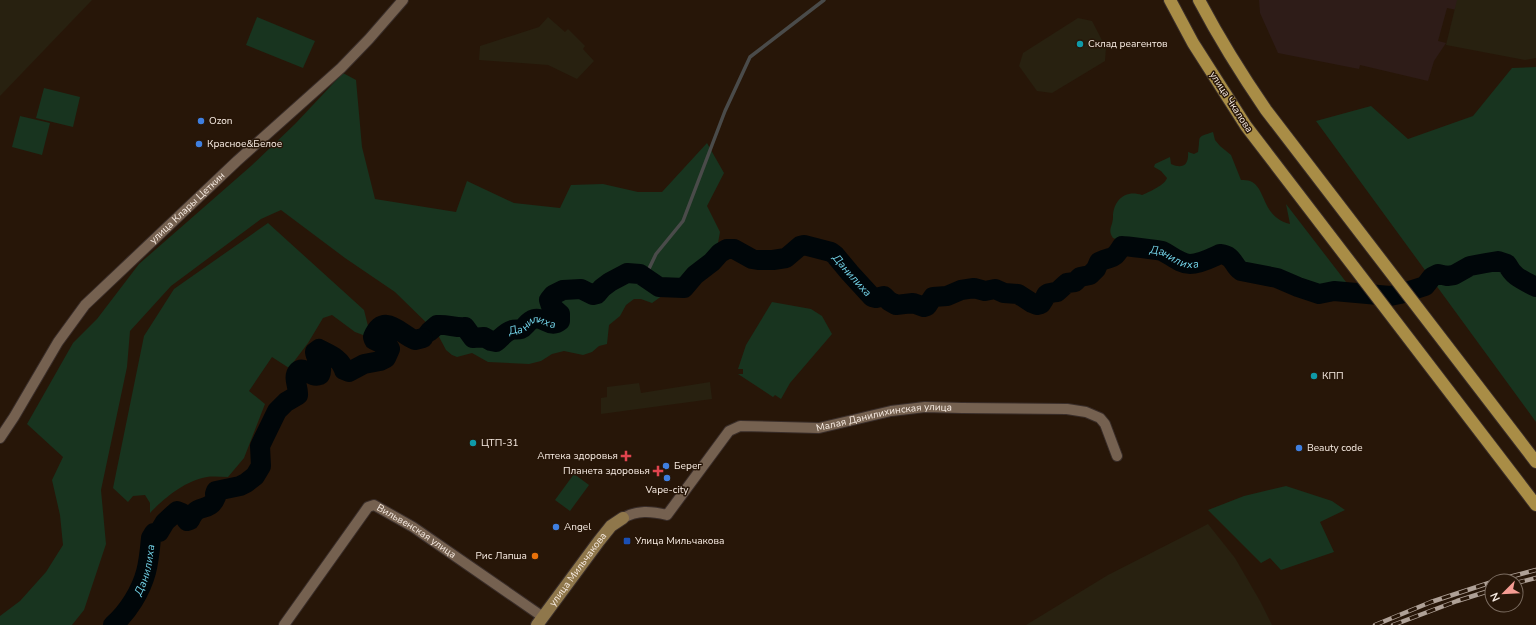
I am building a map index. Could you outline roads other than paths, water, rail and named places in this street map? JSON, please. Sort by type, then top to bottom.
[{"type":"main road","name":"улица Чкалова","points":[[1170,0],[1197,49],[1246,126],[1536,505]]},
{"type":"main road","points":[[1199,0],[1214,29],[1240,72],[1266,110],[1536,462]]},
{"type":"street","name":"улица Клары Цеткин","points":[[0,438],[58,342],[85,305],[237,161],[341,68],[403,0]]},
{"type":"street","name":"Малая Данилихинская улица","points":[[623,518],[631,514],[642,512],[667,515],[729,431],[740,426],[819,428],[891,411],[925,407],[1067,409],[1086,412],[1100,418],[1105,424],[1117,456]]},
{"type":"street","name":"Вильвенская улица","points":[[284,625],[368,507],[374,505],[413,528],[540,621]]},
{"type":"street","name":"улица Мильчакова","points":[[540,621],[611,526],[623,518]]},
{"type":"waterway","points":[[645,277],[656,254],[683,221],[725,111],[750,57],[824,0]]},
{"type":"waterway","name":"Данилиха","points":[[429,332],[437,325],[465,327],[473,338],[484,337],[496,342],[507,332],[521,329],[534,319],[541,319],[553,324],[560,321],[560,314],[551,306],[549,300],[553,295],[563,290],[581,289],[593,295],[597,294],[610,282],[627,273],[640,274],[659,287],[684,288],[695,275],[712,262],[720,253],[727,249],[734,249],[752,259],[773,260],[786,258],[800,246],[804,245],[831,252],[835,255],[872,297],[876,298],[884,296],[896,305],[913,303],[924,307],[927,306],[933,297],[947,296],[961,290],[974,288],[985,291],[995,289],[1004,293],[1018,294],[1032,303],[1037,305],[1041,304],[1047,294],[1057,292],[1067,283],[1075,282],[1080,277],[1090,275],[1096,269],[1099,262],[1114,256],[1122,246],[1162,251],[1186,264],[1202,262],[1220,254],[1225,255],[1231,259],[1241,271],[1277,278],[1319,294],[1334,291],[1390,296],[1425,286],[1432,277],[1438,274],[1447,276],[1454,275],[1470,266],[1498,261],[1507,264],[1516,276],[1536,287]]},
{"type":"waterway","name":"Данилиха","points":[[113,625],[129,608],[141,586],[147,568],[151,538],[154,533],[159,532],[165,522],[177,511],[182,513],[187,521],[190,520],[197,510],[209,506],[214,501],[216,491],[240,486],[255,476],[261,466],[260,446],[277,411],[286,402],[298,395],[296,373],[303,370],[316,376],[320,375],[321,369],[315,352],[319,349],[337,359],[344,370],[349,372],[364,364],[380,361],[386,358],[390,349],[389,347],[374,340],[373,337],[377,329],[382,326],[392,326],[415,340],[423,338]]},
{"type":"railway","points":[[1524,573],[1536,570]]},
{"type":"railway","points":[[1524,581],[1536,578]]},
{"type":"railway","points":[[1375,625],[1431,602],[1484,585]]},
{"type":"railway","points":[[1393,625],[1484,593]]},
{"type":"place","name":"Склад реагентов","points":[[1080,44]]},
{"type":"place","name":"Ozon","points":[[201,121]]},
{"type":"place","name":"Красное&Белое","points":[[199,144]]},
{"type":"place","name":"КПП","points":[[1314,376]]},
{"type":"place","name":"ЦТП-31","points":[[473,443]]},
{"type":"place","name":"Beauty code","points":[[1299,448]]},
{"type":"place","name":"Аптека здоровья","points":[[626,456]]},
{"type":"place","name":"Берег","points":[[666,466]]},
{"type":"place","name":"Планета здоровья","points":[[658,471]]},
{"type":"place","name":"Vape-city","points":[[667,478]]},
{"type":"place","name":"Angel","points":[[556,527]]},
{"type":"place","name":"Улица Мильчакова","points":[[627,541]]},
{"type":"place","name":"Рис Лапша","points":[[535,556]]}]
